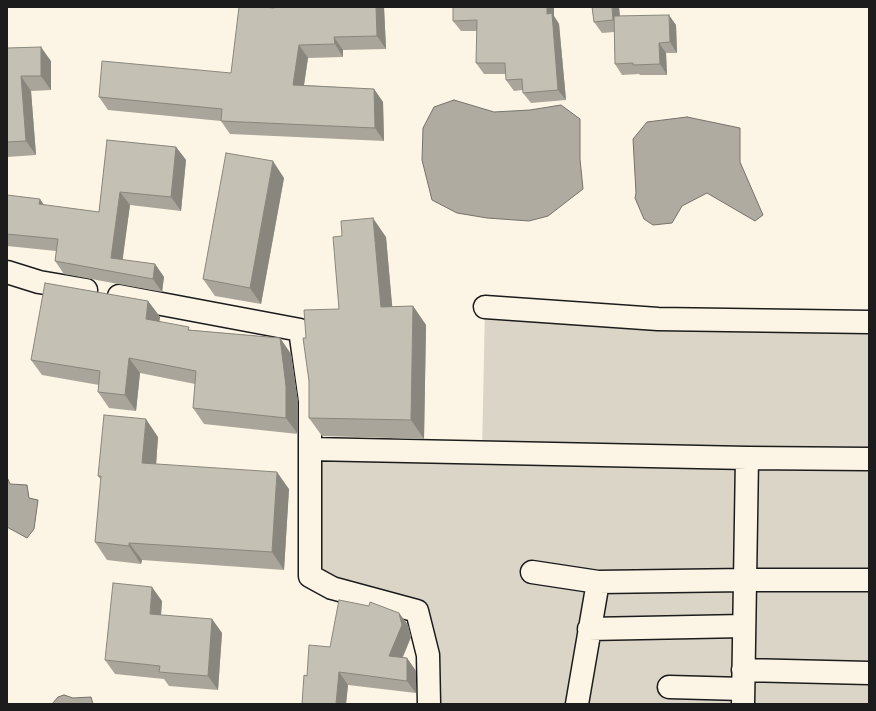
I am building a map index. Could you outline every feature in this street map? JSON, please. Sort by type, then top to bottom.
[{"type":"street","points":[[7,272],[39,282],[300,330],[310,401],[310,576],[332,588],[417,611],[428,655],[429,704]]},
{"type":"street","points":[[485,306],[658,319],[869,322]]},
{"type":"street","points":[[310,449],[869,459]]},
{"type":"street","points":[[743,688],[747,458]]},
{"type":"street","points":[[532,572],[598,582],[869,580]]},
{"type":"street","points":[[577,704],[598,582]]},
{"type":"street","points":[[590,629],[744,626]]},
{"type":"street","points":[[669,687],[743,688],[869,673]]},
{"type":"shaded area","points":[[454,100],[494,112],[530,110],[561,105],[580,119],[580,159],[583,189],[548,216],[529,221],[487,218],[457,213],[432,200],[422,160],[423,128],[434,107]]},
{"type":"shaded area","points":[[687,117],[740,128],[740,162],[763,215],[755,221],[707,193],[682,206],[672,223],[653,225],[644,219],[635,198],[633,139],[647,122]]},
{"type":"shaded area","points":[[485,307],[869,321],[869,704],[577,704],[588,633],[566,704],[429,704],[417,611],[310,576],[310,449],[482,453]]},
{"type":"shaded area","points":[[7,477],[10,484],[27,485],[29,498],[38,500],[34,529],[27,538],[7,527]]},
{"type":"shaded area","points":[[64,695],[73,698],[91,697],[93,704],[52,704],[58,697]]},
{"type":"building","points":[[239,7],[376,7],[377,36],[334,37],[335,44],[299,45],[293,85],[374,89],[375,128],[221,121],[222,109],[99,97],[102,61],[231,73]]},
{"type":"building","points":[[453,7],[547,7],[547,14],[552,13],[558,90],[523,93],[522,79],[506,80],[505,63],[476,63],[477,20],[453,21]]},
{"type":"building","points":[[592,7],[612,7],[613,20],[594,22]]},
{"type":"building","points":[[669,15],[670,42],[659,43],[660,64],[615,64],[614,16]]},
{"type":"building","points":[[41,47],[41,76],[21,76],[26,141],[7,142],[7,48]]},
{"type":"building","points":[[107,140],[176,147],[171,197],[120,192],[111,258],[155,264],[153,279],[55,261],[58,239],[7,234],[7,195],[40,199],[39,204],[99,212]]},
{"type":"building","points":[[226,153],[273,161],[250,288],[203,279]]},
{"type":"building","points":[[373,218],[381,307],[413,306],[411,420],[309,418],[309,381],[303,338],[306,338],[304,310],[339,309],[333,237],[342,236],[341,221]]},
{"type":"building","points":[[45,283],[148,301],[146,319],[189,327],[188,330],[280,338],[286,386],[286,418],[193,408],[196,371],[129,358],[125,395],[98,392],[100,371],[31,360]]},
{"type":"building","points":[[104,415],[146,419],[142,463],[277,472],[272,552],[129,543],[129,546],[95,542],[101,476],[98,476]]},
{"type":"building","points":[[113,583],[152,587],[150,614],[212,619],[208,676],[159,672],[160,666],[105,660]]},
{"type":"building","points":[[339,600],[369,606],[370,602],[399,613],[402,625],[389,656],[407,658],[407,681],[339,672],[336,704],[302,704],[304,675],[307,676],[309,645],[330,647]]}]
